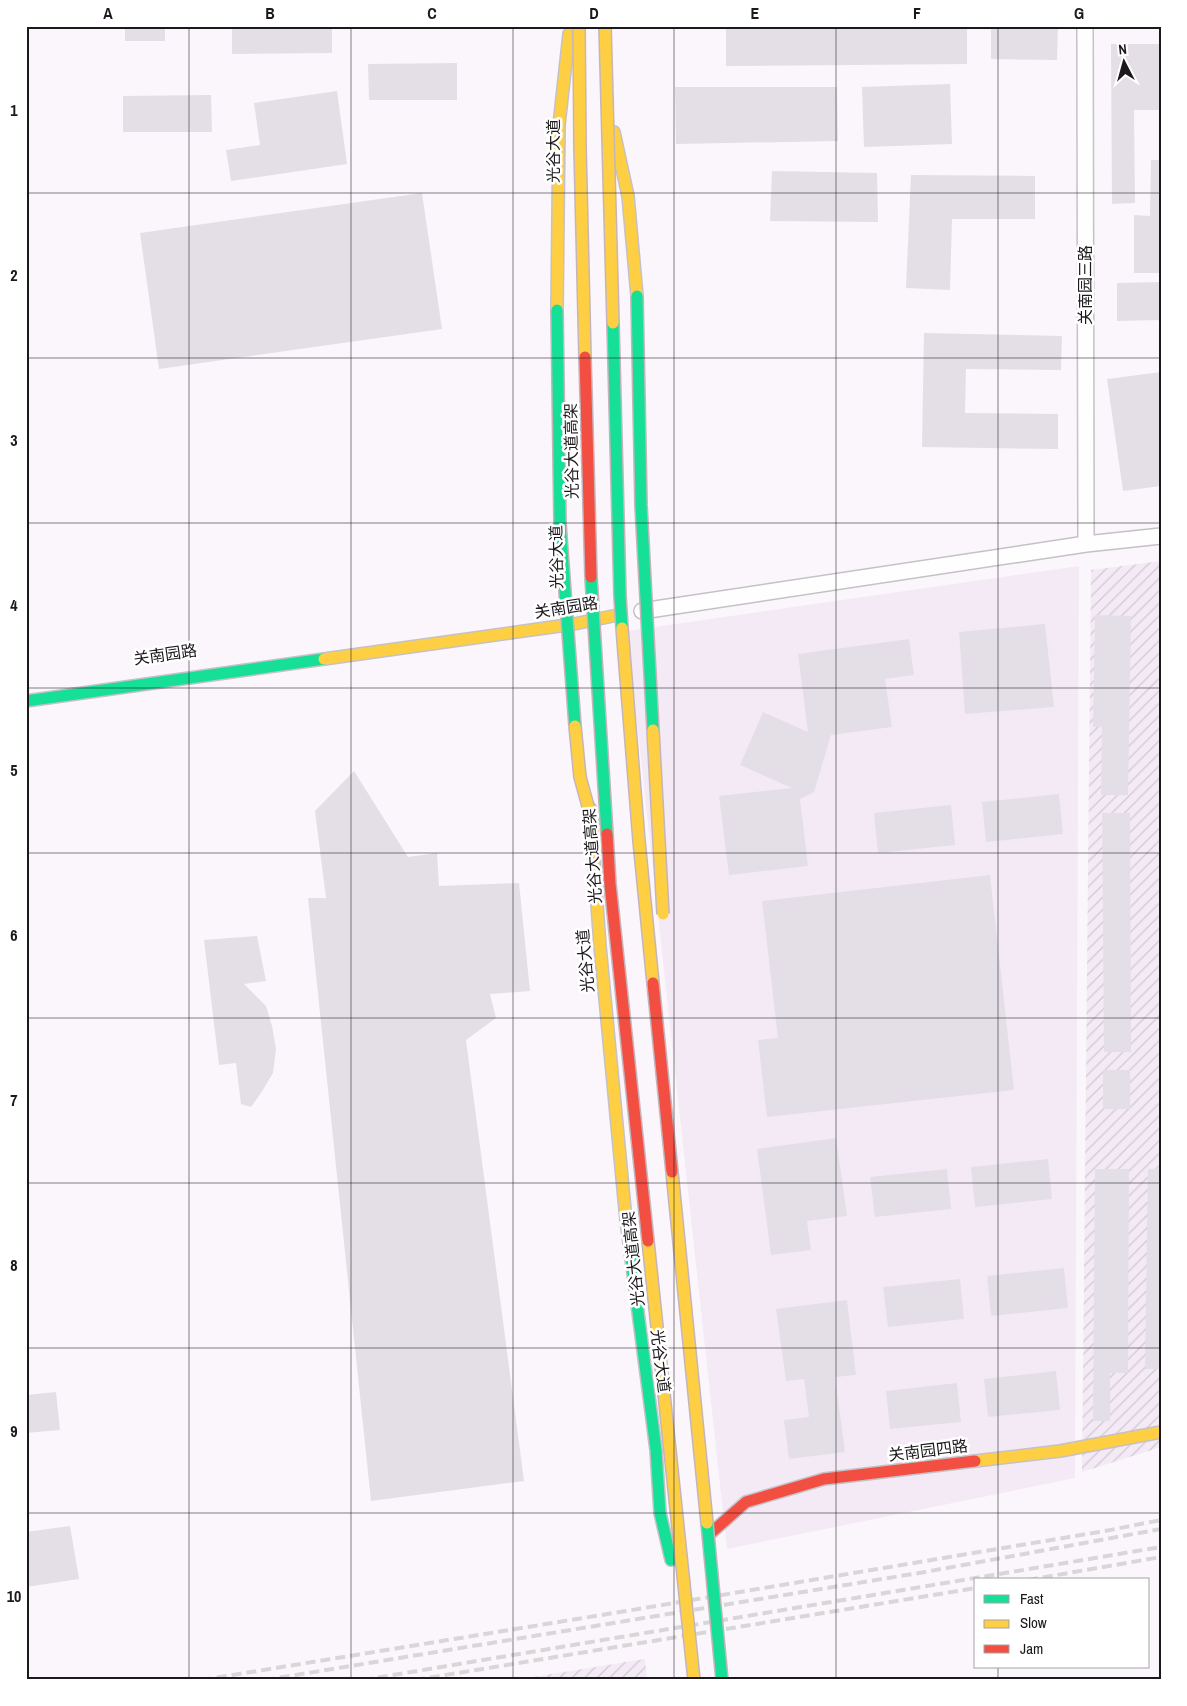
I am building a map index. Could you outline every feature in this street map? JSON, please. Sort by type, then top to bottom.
[{"type":"main road","name":"光谷大道高架","points":[[579,26],[580,147],[591,596],[611,894],[694,1680]]},
{"type":"main road","points":[[605,26],[620,596],[639,841],[722,1680]]},
{"type":"main road","name":"光谷大道","points":[[617,26],[610,340],[610,558],[613,616],[672,1210],[699,1444],[717,1573],[728,1680]]},
{"type":"main road","points":[[569,30],[559,125],[557,310],[560,524],[580,777],[611,894]]},
{"type":"main road","name":"光谷大道","points":[[569,30],[567,333],[571,487]]},
{"type":"main road","points":[[614,131],[628,196],[637,296],[641,505],[664,910],[662,928]]},
{"type":"main road","name":"光谷大道","points":[[572,525],[572,611],[582,689],[600,946],[626,1218],[656,1450],[660,1514],[676,1582],[686,1680]]},
{"type":"main road","name":"关南园路","points":[[553,614],[572,611],[613,616]]},
{"type":"main road","name":"关南园路","points":[[26,700],[574,624],[613,616]]},
{"type":"main road","name":"关南园路","points":[[26,690],[212,663]]},
{"type":"main road","points":[[656,1013],[661,947]]},
{"type":"main road","name":"关南园四路","points":[[712,1532],[746,1502],[824,1479],[1060,1451],[1161,1432]]},
{"type":"street","name":"关南园三路","points":[[1085,26],[1086,544]]},
{"type":"street","points":[[613,616],[1086,544],[1161,536]]},
{"type":"shaded area","points":[[1161,561],[1161,1447],[1082,1472],[1091,570]]},
{"type":"shaded area","points":[[1079,566],[1075,1478],[727,1549],[627,631]]},
{"type":"shaded area","points":[[645,1659],[647,1680],[514,1680]]},
{"type":"building","points":[[125,26],[165,26],[165,41],[125,41]]},
{"type":"building","points":[[232,26],[332,26],[332,53],[232,54]]},
{"type":"building","points":[[726,26],[967,26],[967,64],[726,66]]},
{"type":"building","points":[[991,26],[1058,26],[1057,60],[991,59]]},
{"type":"building","points":[[1111,44],[1161,44],[1161,110],[1134,110],[1135,203],[1112,204]]},
{"type":"building","points":[[457,63],[457,100],[369,100],[368,64]]},
{"type":"building","points":[[950,84],[952,144],[864,147],[862,87]]},
{"type":"building","points":[[675,87],[837,87],[838,141],[676,144]]},
{"type":"building","points":[[337,91],[347,164],[231,181],[226,150],[260,145],[254,103]]},
{"type":"building","points":[[211,95],[212,132],[123,132],[123,96]]},
{"type":"building","points":[[1151,160],[1161,160],[1161,273],[1134,273],[1134,215],[1150,216]]},
{"type":"building","points":[[772,171],[877,173],[878,222],[770,221]]},
{"type":"building","points":[[911,175],[1035,176],[1035,219],[952,219],[950,290],[906,288]]},
{"type":"building","points":[[422,193],[442,329],[159,369],[140,233]]},
{"type":"building","points":[[1161,282],[1161,320],[1117,321],[1117,283]]},
{"type":"building","points":[[924,333],[1062,336],[1061,370],[966,369],[965,413],[1058,414],[1058,449],[922,447]]},
{"type":"building","points":[[1161,372],[1161,486],[1123,491],[1107,379]]},
{"type":"building","points":[[1095,615],[1131,616],[1128,795],[1101,795],[1102,727],[1093,727]]},
{"type":"building","points":[[1045,624],[1054,707],[965,714],[959,632]]},
{"type":"building","points":[[909,639],[914,675],[885,679],[892,727],[831,735],[814,792],[800,799],[808,866],[729,875],[719,796],[792,788],[740,765],[763,712],[808,732],[798,654]]},
{"type":"building","points":[[354,771],[408,857],[437,853],[439,886],[519,883],[530,991],[490,994],[496,1018],[466,1040],[524,1481],[371,1501],[308,898],[326,898],[315,811]]},
{"type":"building","points":[[1059,794],[1063,834],[986,842],[982,802]]},
{"type":"building","points":[[951,805],[955,845],[878,853],[874,813]]},
{"type":"building","points":[[1102,813],[1130,813],[1131,1052],[1104,1052]]},
{"type":"building","points":[[990,875],[1014,1090],[767,1117],[758,1040],[778,1038],[762,901]]},
{"type":"building","points":[[257,936],[266,981],[244,984],[266,1006],[276,1049],[273,1073],[251,1107],[241,1104],[236,1063],[219,1065],[204,940]]},
{"type":"building","points":[[1103,1070],[1130,1070],[1130,1109],[1103,1109]]},
{"type":"building","points":[[836,1138],[847,1216],[807,1221],[811,1250],[771,1255],[757,1149]]},
{"type":"building","points":[[1048,1159],[1052,1199],[975,1207],[971,1167]]},
{"type":"building","points":[[947,1169],[951,1209],[875,1217],[870,1177]]},
{"type":"building","points":[[1095,1169],[1129,1169],[1128,1373],[1110,1373],[1110,1421],[1093,1421]]},
{"type":"building","points":[[1148,1169],[1161,1169],[1161,1369],[1145,1369]]},
{"type":"building","points":[[1064,1268],[1068,1308],[991,1316],[987,1276]]},
{"type":"building","points":[[960,1279],[964,1319],[888,1327],[883,1287]]},
{"type":"building","points":[[847,1300],[856,1375],[835,1377],[845,1452],[789,1459],[784,1420],[809,1417],[804,1379],[786,1381],[776,1309]]},
{"type":"building","points":[[1056,1371],[1060,1410],[988,1417],[984,1379]]},
{"type":"building","points":[[957,1383],[961,1422],[890,1429],[886,1391]]},
{"type":"building","points":[[56,1392],[60,1430],[26,1433],[26,1395]]},
{"type":"building","points":[[70,1526],[79,1579],[26,1587],[26,1532]]},
{"type":"railway","points":[[202,1680],[626,1611],[1161,1520]]},
{"type":"railway","points":[[265,1680],[925,1572],[1161,1529]]},
{"type":"railway","points":[[975,1578],[1161,1547]]},
{"type":"railway","points":[[1040,1578],[1161,1557]]},
{"type":"railway","points":[[363,1680],[974,1578]]},
{"type":"railway","points":[[415,1680],[974,1588]]},
{"type":"traffic: fast","points":[[637,296],[641,505],[653,730]]},
{"type":"traffic: fast","points":[[557,310],[560,524],[575,726]]},
{"type":"traffic: fast","points":[[613,323],[622,628]]},
{"type":"traffic: fast","points":[[591,577],[607,834]]},
{"type":"traffic: fast","points":[[26,701],[324,659]]},
{"type":"traffic: fast","points":[[626,1220],[656,1450],[660,1513],[671,1560]]},
{"type":"traffic: fast","points":[[707,1523],[722,1680]]},
{"type":"traffic: slow","points":[[579,26],[585,357]]},
{"type":"traffic: slow","points":[[605,26],[613,323]]},
{"type":"traffic: slow","points":[[557,310],[559,125],[569,34]]},
{"type":"traffic: slow","points":[[614,132],[628,196],[637,296]]},
{"type":"traffic: slow","points":[[324,659],[574,624],[613,616]]},
{"type":"traffic: slow","points":[[622,628],[639,841],[653,983]]},
{"type":"traffic: slow","points":[[575,726],[580,777],[594,828]]},
{"type":"traffic: slow","points":[[653,730],[663,914]]},
{"type":"traffic: slow","points":[[590,808],[600,946],[626,1220]]},
{"type":"traffic: slow","points":[[672,1172],[707,1523]]},
{"type":"traffic: slow","points":[[648,1241],[694,1680]]},
{"type":"traffic: slow","points":[[975,1461],[1060,1451],[1161,1432]]},
{"type":"traffic: jam","points":[[585,357],[591,577]]},
{"type":"traffic: jam","points":[[607,834],[610,884],[648,1241]]},
{"type":"traffic: jam","points":[[653,983],[672,1172]]},
{"type":"traffic: jam","points":[[712,1532],[746,1502],[824,1479],[975,1461]]}]
